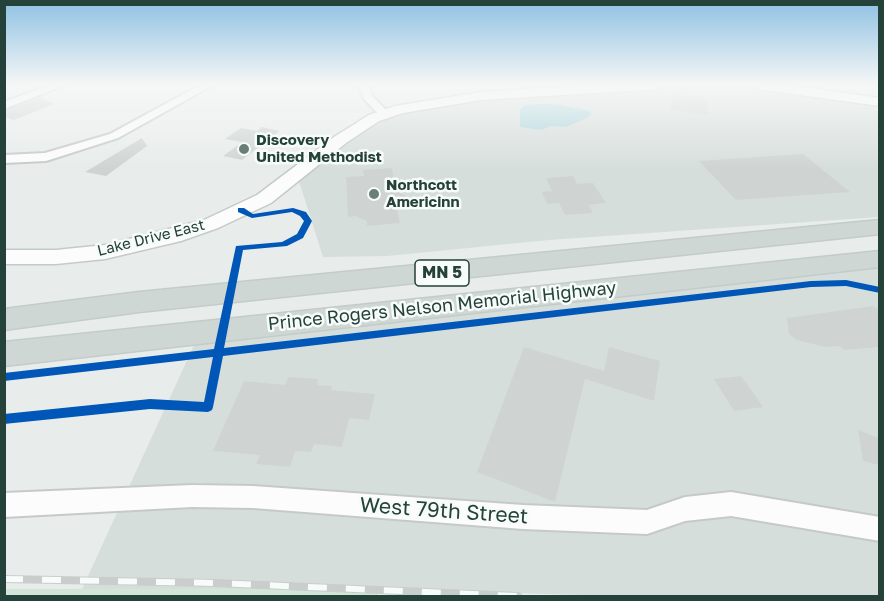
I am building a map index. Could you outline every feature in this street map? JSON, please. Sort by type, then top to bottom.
[{"type":"main road","name":"Prince Rogers Nelson Memorial Highway","points":[[4,320],[139,302],[879,227]]},
{"type":"main road","name":"Prince Rogers Nelson Memorial Highway","points":[[4,354],[879,259]]},
{"type":"main road","points":[[782,268],[850,272],[879,277]]},
{"type":"street","points":[[4,159],[46,157],[114,136],[156,113]]},
{"type":"street","name":"Lake Drive East","points":[[4,257],[56,257],[105,252],[174,236],[211,224],[264,199],[340,140],[374,118],[393,113]]},
{"type":"street","name":"West 79th Street","points":[[4,505],[192,496],[253,497],[522,518],[647,522],[685,509],[731,504],[879,529]]},
{"type":"shaded area","points":[[394,113],[878,113],[879,217],[549,240],[388,256],[323,257],[297,175],[376,118]]},
{"type":"shaded area","points":[[879,261],[879,596],[613,596],[378,589],[82,589],[200,332]]},
{"type":"green space","points":[[5,589],[378,589],[378,596],[5,596]]},
{"type":"water","points":[[520,113],[590,113],[589,117],[566,127],[550,126],[542,130],[520,127]]},
{"type":"building","points":[[4,113],[31,113],[14,120],[4,117]]},
{"type":"building","name":"Discovery United Methodist","points":[[262,127],[280,131],[242,160],[223,156],[242,142],[225,139],[241,128],[257,131]]},
{"type":"building","points":[[142,138],[147,146],[106,176],[85,172]]},
{"type":"building","points":[[803,154],[850,192],[736,200],[699,161]]},
{"type":"building","name":"Northcott Americinn","points":[[392,168],[395,191],[408,197],[396,206],[400,223],[367,226],[367,221],[355,216],[348,217],[346,177],[364,176],[363,170]]},
{"type":"building","points":[[573,176],[577,184],[593,183],[606,203],[589,205],[593,213],[565,215],[559,203],[547,204],[542,192],[552,191],[546,178]]},
{"type":"building","points":[[873,306],[879,309],[879,347],[844,350],[840,346],[825,347],[797,340],[789,334],[787,318]]},
{"type":"building","points":[[524,347],[604,371],[609,347],[660,361],[654,401],[585,379],[555,502],[477,472]]},
{"type":"building","points":[[741,376],[763,407],[734,411],[714,379]]},
{"type":"building","points":[[288,377],[318,379],[317,385],[332,386],[331,390],[375,394],[369,420],[349,418],[342,447],[314,444],[311,452],[295,451],[290,467],[256,464],[260,455],[213,451],[244,381],[285,385]]},
{"type":"building","points":[[858,430],[879,438],[879,465],[863,461]]},
{"type":"railway","points":[[4,579],[215,583],[518,596]]},
{"type":"cycle path","points":[[4,419],[150,404],[208,407],[239,248],[284,244],[300,236],[308,221],[303,214],[293,210],[252,216],[241,210]]},
{"type":"cycle path","points":[[4,377],[811,284],[846,283],[880,290]]},
{"type":"place","name":"Discovery United Methodist","points":[[244,149]]},
{"type":"place","name":"Northcott Americinn","points":[[374,194]]}]
